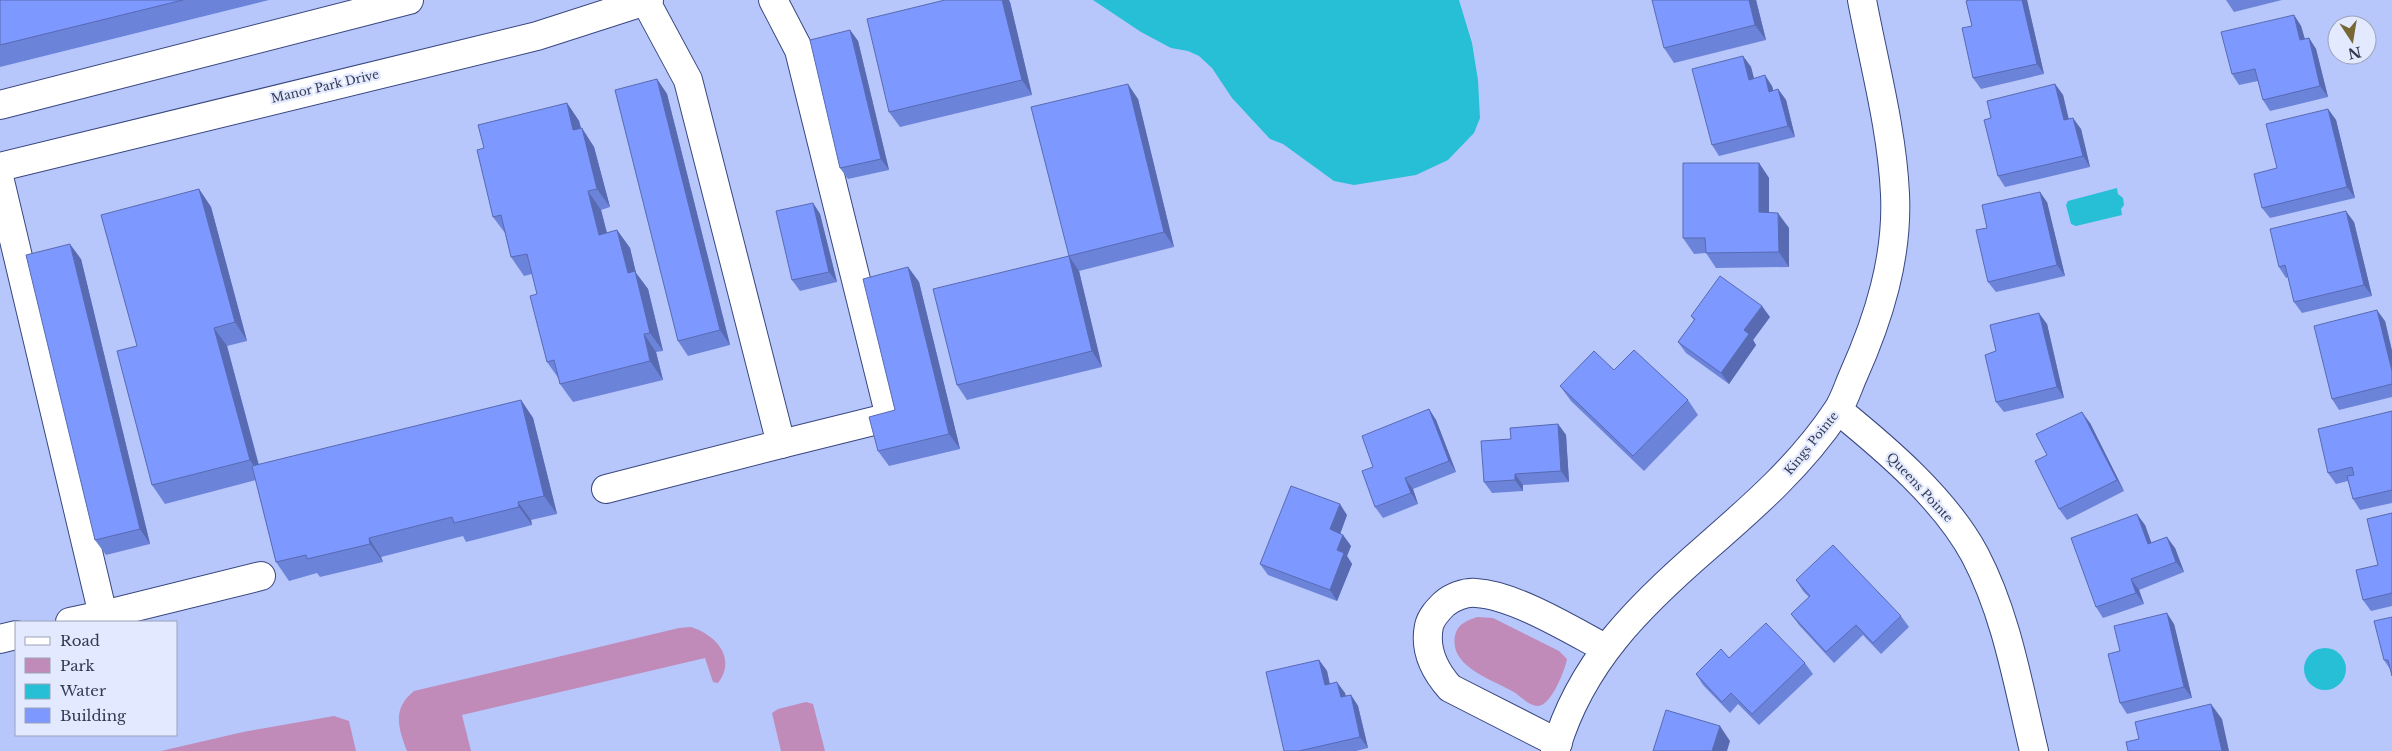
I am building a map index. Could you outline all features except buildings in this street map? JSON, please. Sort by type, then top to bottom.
[{"type":"street","points":[[0,105],[409,0]]},
{"type":"street","points":[[606,488],[890,417],[799,50],[774,0]]},
{"type":"street","name":"Kings Pointe","points":[[1556,747],[1577,695],[1605,648],[1660,588],[1785,476],[1838,410],[1865,349],[1884,295],[1894,244],[1895,196],[1891,150],[1862,0]]},
{"type":"street","points":[[647,1],[688,80],[781,444]]},
{"type":"street","name":"Manor Park Drive","points":[[0,167],[537,36],[647,1]]},
{"type":"street","points":[[0,181],[102,614]]},
{"type":"street","name":"Queens Pointe","points":[[1838,410],[1880,444],[1921,485],[1949,518],[1974,554],[2002,621],[2034,751]]},
{"type":"street","points":[[74,621],[261,576]]},
{"type":"street","points":[[1556,747],[1450,688],[1438,674],[1430,658],[1429,624],[1437,610],[1447,602],[1460,595],[1474,593],[1495,596],[1524,608],[1605,648]]},
{"type":"street","points":[[0,639],[15,635]]},
{"type":"green space","points":[[1477,617],[1493,618],[1559,651],[1567,659],[1557,687],[1548,700],[1543,704],[1534,706],[1512,691],[1473,670],[1458,656],[1455,646],[1456,632],[1463,623]]},
{"type":"green space","points":[[691,627],[708,636],[721,649],[725,665],[718,683],[713,682],[705,658],[462,715],[471,751],[407,751],[399,726],[399,719],[402,705],[414,691],[679,628]]},
{"type":"green space","points":[[806,702],[813,704],[825,751],[781,751],[772,713],[778,709]]},
{"type":"green space","points":[[334,716],[349,721],[356,751],[161,751],[243,732]]},
{"type":"water","points":[[1093,0],[1459,0],[1472,43],[1478,80],[1480,118],[1474,133],[1448,160],[1416,175],[1354,185],[1334,181],[1283,144],[1270,139],[1232,98],[1212,68],[1199,56],[1188,51],[1171,48],[1141,32]]},
{"type":"water","points":[[2117,188],[2118,194],[2123,198],[2122,215],[2076,226],[2071,224],[2066,205],[2068,201]]},
{"type":"water","points":[[2321,648],[2329,648],[2340,654],[2346,669],[2340,684],[2329,690],[2321,690],[2310,684],[2304,673],[2304,665],[2310,654]]}]
